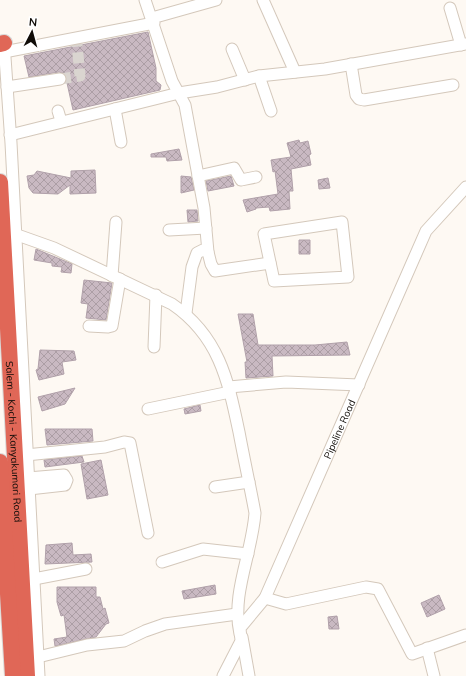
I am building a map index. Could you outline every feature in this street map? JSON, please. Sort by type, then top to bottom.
[{"type":"highway","name":"Salem - Kochi - Kanyakumari Road","points":[[0,182],[9,232],[4,342],[20,440],[27,676]]},
{"type":"highway","name":"Salem - Kochi - Kanyakumari Road","points":[[0,462],[2,520],[13,676]]},
{"type":"street","points":[[145,0],[153,20],[172,81],[185,105],[193,158],[198,176],[208,252],[211,264],[216,271],[270,263]]},
{"type":"street","points":[[39,676],[26,455],[20,440],[9,232],[10,135],[3,46],[77,41],[153,20],[216,0]]},
{"type":"street","points":[[263,0],[295,72]]},
{"type":"street","points":[[10,135],[60,116],[115,109],[179,93],[259,76],[350,64],[464,44],[450,8]]},
{"type":"street","points":[[232,49],[245,80]]},
{"type":"street","points":[[350,64],[356,95],[359,99],[364,100],[453,85]]},
{"type":"street","points":[[259,76],[271,111]]},
{"type":"street","points":[[7,87],[60,79]]},
{"type":"street","points":[[115,109],[121,142]]},
{"type":"street","points":[[198,176],[234,168],[237,170],[241,180],[256,177]]},
{"type":"street","name":"Pipeline Road","points":[[240,628],[265,598],[426,231],[466,187]]},
{"type":"street","points":[[89,326],[112,326],[116,277],[116,222]]},
{"type":"street","points":[[342,222],[348,277],[274,281],[270,263],[264,234],[342,222]]},
{"type":"street","points":[[169,230],[206,228]]},
{"type":"street","points":[[9,232],[54,248],[156,295],[186,313],[202,330],[216,353],[230,389],[255,513],[253,534],[237,614],[241,641]]},
{"type":"street","points":[[186,313],[192,267],[197,253],[203,250],[208,252]]},
{"type":"street","points":[[154,347],[156,295]]},
{"type":"street","points":[[148,408],[230,389],[286,382],[359,385]]},
{"type":"street","points":[[26,455],[130,443],[148,533]]},
{"type":"street","points":[[215,487],[249,482]]},
{"type":"street","points":[[162,562],[203,549],[248,554]]},
{"type":"street","points":[[34,579],[86,569]]},
{"type":"street","points":[[265,598],[286,604],[366,587],[378,589],[412,654],[466,635]]},
{"type":"street","points":[[38,657],[87,645],[124,641],[165,624],[237,614]]},
{"type":"street","points":[[223,676],[241,641],[240,628]]},
{"type":"street","points":[[240,628],[249,676]]},
{"type":"street","points":[[427,648],[434,676]]},
{"type":"building","points":[[148,32],[156,68],[156,81],[161,85],[160,90],[73,110],[65,74],[59,72],[29,77],[24,56]]},
{"type":"building","points":[[299,140],[300,143],[308,141],[311,154],[309,155],[311,165],[291,169],[293,191],[289,191],[290,209],[270,211],[269,207],[256,208],[247,212],[243,200],[278,194],[275,171],[273,172],[271,160],[291,157],[287,143]]},
{"type":"building","points":[[179,149],[182,160],[167,161],[166,157],[151,157],[151,154]]},
{"type":"building","points":[[95,170],[96,193],[70,194],[70,185],[58,194],[33,193],[29,188],[27,176],[34,175],[37,171],[71,178],[71,171]]},
{"type":"building","points":[[181,176],[191,177],[194,190],[181,193]]},
{"type":"building","points":[[231,176],[234,186],[208,191],[206,181]]},
{"type":"building","points":[[328,178],[330,188],[319,189],[318,180]]},
{"type":"building","points":[[187,210],[197,210],[198,221],[188,222]]},
{"type":"building","points":[[299,240],[310,240],[310,254],[299,254]]},
{"type":"building","points":[[36,249],[72,264],[71,273],[61,272],[62,267],[52,266],[52,263],[34,260]]},
{"type":"building","points":[[84,280],[112,283],[106,320],[86,318],[88,304],[81,303]]},
{"type":"building","points":[[238,314],[253,314],[258,345],[315,345],[347,342],[350,355],[272,356],[273,376],[246,378],[245,362],[247,362]]},
{"type":"building","points":[[40,350],[74,351],[76,360],[62,362],[64,374],[39,380],[36,370],[38,369]]},
{"type":"building","points":[[75,388],[65,404],[42,411],[38,397]]},
{"type":"building","points":[[200,405],[201,411],[185,414],[184,409]]},
{"type":"building","points":[[45,429],[92,429],[93,441],[47,445]]},
{"type":"building","points":[[82,456],[84,462],[45,467],[44,460]]},
{"type":"building","points":[[101,460],[108,495],[87,499],[81,464]]},
{"type":"building","points":[[72,543],[73,555],[91,554],[92,562],[45,564],[46,545]]},
{"type":"building","points":[[215,585],[216,594],[184,599],[182,591]]},
{"type":"building","points":[[57,587],[96,587],[96,597],[100,597],[109,623],[106,624],[96,637],[55,646],[54,639],[67,637],[64,615],[61,616],[57,602]]},
{"type":"building","points":[[439,595],[445,609],[427,617],[421,603]]},
{"type":"building","points":[[337,616],[339,629],[329,629],[328,617]]},
{"type":"tunnel","points":[[60,79],[80,76],[77,44]]}]
